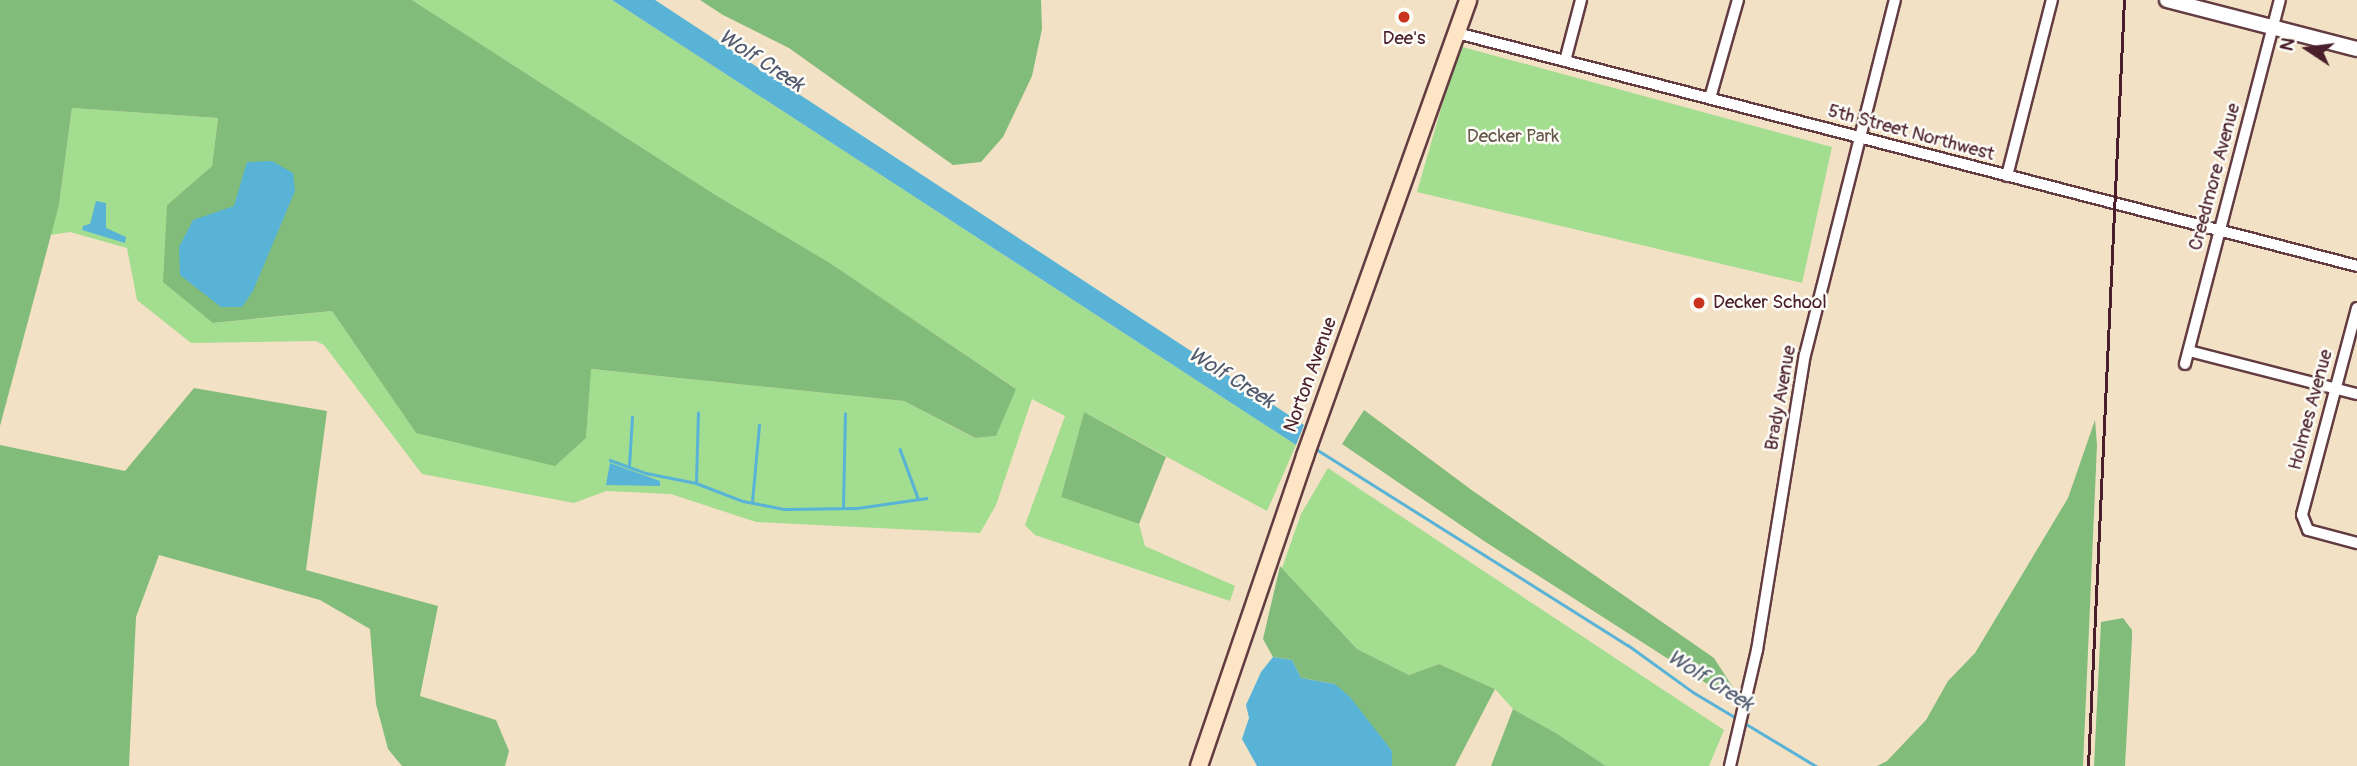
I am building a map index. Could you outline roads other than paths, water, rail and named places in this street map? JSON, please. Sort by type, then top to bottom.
[{"type":"main road","name":"Norton Avenue","points":[[1199,766],[1315,427],[1468,0]]},
{"type":"street","points":[[1565,61],[1581,0]]},
{"type":"street","points":[[1710,98],[1738,0]]},
{"type":"street","name":"Brady Avenue","points":[[1730,766],[1769,583],[1805,355],[1895,0]]},
{"type":"street","points":[[2007,176],[2052,0]]},
{"type":"street","points":[[2167,0],[2357,49]]},
{"type":"street","name":"Creedmore Avenue","points":[[2185,364],[2280,0]]},
{"type":"street","name":"5th Street Northwest","points":[[1457,33],[2357,266]]},
{"type":"street","name":"Holmes Avenue","points":[[2357,308],[2302,522],[2308,530],[2357,543]]},
{"type":"street","points":[[2189,351],[2357,394]]},
{"type":"water","points":[[612,0],[655,0],[1304,425],[1296,445]]},
{"type":"water","points":[[272,161],[293,173],[295,191],[253,291],[242,307],[221,307],[180,275],[179,247],[193,220],[234,206],[247,162]]},
{"type":"water","points":[[96,201],[106,203],[106,228],[126,237],[125,243],[82,230],[83,226],[90,224]]},
{"type":"water","points":[[610,463],[660,481],[660,486],[606,485]]},
{"type":"water","points":[[1273,657],[1292,660],[1301,678],[1335,684],[1350,697],[1392,751],[1392,766],[1257,766],[1242,739],[1249,718],[1246,705],[1261,672]]},
{"type":"waterway","points":[[696,483],[698,413]]},
{"type":"waterway","points":[[843,507],[845,414]]},
{"type":"waterway","points":[[629,466],[632,417]]},
{"type":"waterway","points":[[752,502],[759,425]]},
{"type":"waterway","name":"Wolf Creek","points":[[1313,447],[1628,645],[1693,692],[1738,719]]},
{"type":"waterway","points":[[900,449],[918,498]]},
{"type":"waterway","points":[[610,460],[646,473],[696,483],[743,501],[784,509],[857,508],[926,498]]},
{"type":"waterway","name":"Wolf Creek","points":[[1743,722],[1816,766]]},
{"type":"railway","points":[[2088,766],[2124,0]]},
{"type":"place","name":"Dee's","points":[[1404,17]]},
{"type":"place","name":"Decker School","points":[[1699,303]]},
{"type":"park label","name":"Decker Park","points":[[1513,137]]}]
